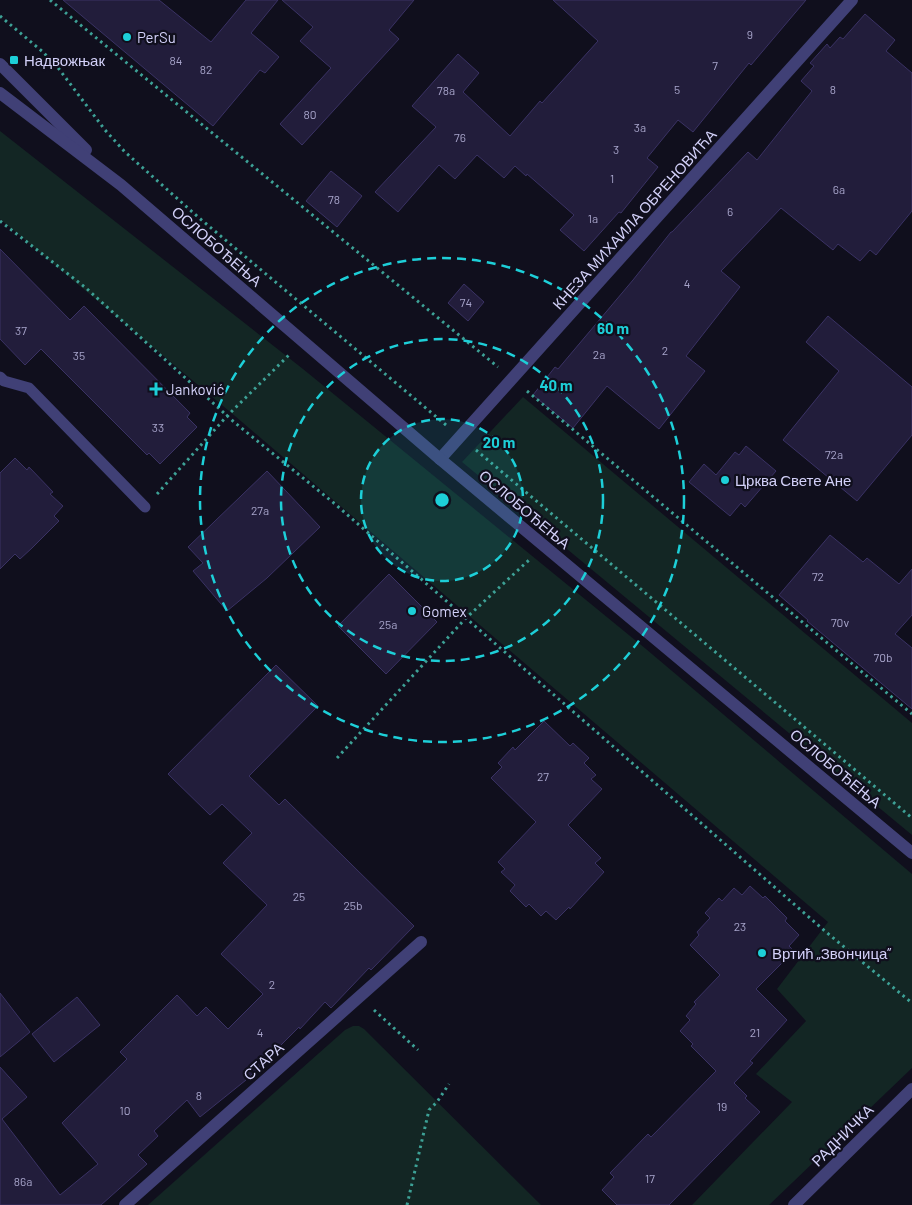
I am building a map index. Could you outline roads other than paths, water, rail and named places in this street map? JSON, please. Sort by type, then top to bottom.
[{"type":"street","name":"КНЕЗА МИХАИЛА ОБРЕНОВИЋА","points":[[440,459],[852,0]]},
{"type":"street","name":"ОСЛОБОЂЕЊА","points":[[0,64],[121,185]]},
{"type":"street","name":"ОСЛОБОЂЕЊА","points":[[0,93],[121,185],[440,459],[912,853]]},
{"type":"street","name":"СТАРА","points":[[125,1205],[421,942]]},
{"type":"street","name":"РАДНИЧКА","points":[[794,1205],[912,1089]]},
{"type":"lane","points":[[0,377],[4,381],[29,388],[145,507]]},
{"type":"place","name":"PerSu","points":[[127,37]]},
{"type":"place","name":"Надвожњак","points":[[14,60]]},
{"type":"place","name":"Janković","points":[[156,389]]},
{"type":"place","name":"Црква Свете Ане","points":[[725,480]]},
{"type":"place","name":"Gomex","points":[[412,611]]},
{"type":"place","name":"Вртић „Звончица”","points":[[762,953]]}]
